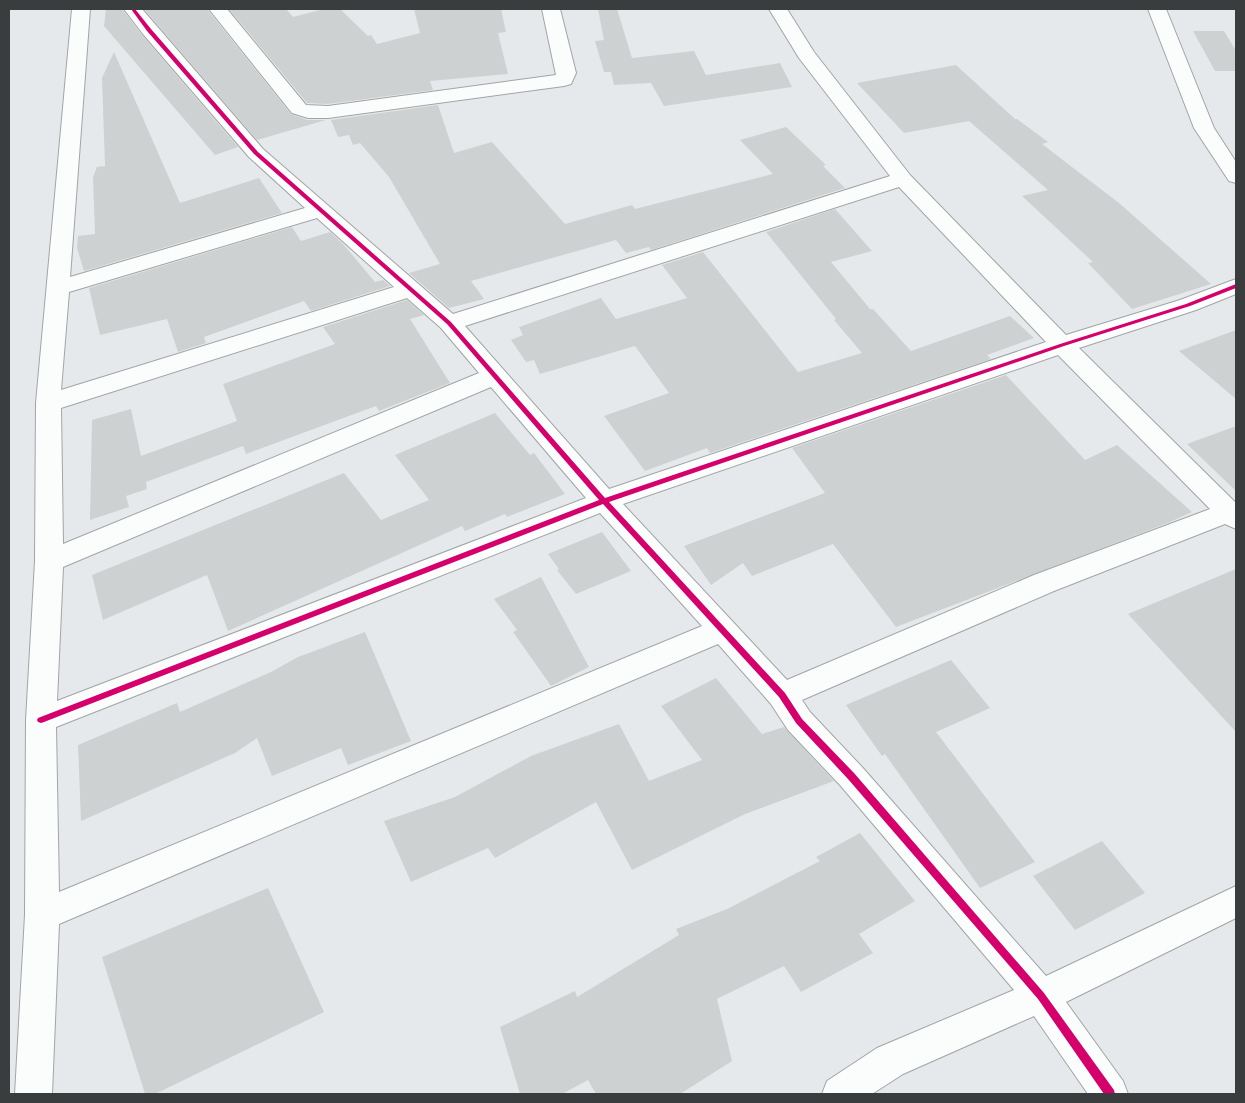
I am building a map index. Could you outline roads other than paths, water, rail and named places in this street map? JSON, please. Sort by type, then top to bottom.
[{"type":"street","points":[[33,1094],[42,915],[41,720],[49,561],[48,403],[81,9]]},
{"type":"street","points":[[133,9],[256,153],[449,323],[604,501],[782,695],[799,722],[851,776],[1042,996],[1110,1094]]},
{"type":"street","points":[[218,9],[298,109],[308,112],[328,112],[564,80],[566,73],[551,9]]},
{"type":"street","points":[[778,9],[806,54],[903,179],[1062,345],[1232,516],[1044,583],[782,695]]},
{"type":"street","points":[[1157,9],[1204,128],[1236,177]]},
{"type":"street","points":[[449,323],[903,179]]},
{"type":"street","points":[[57,288],[321,210]]},
{"type":"street","points":[[41,720],[604,501],[1062,345],[1188,305],[1236,286]]},
{"type":"street","points":[[48,403],[411,289]]},
{"type":"street","points":[[49,561],[495,376]]},
{"type":"street","points":[[42,915],[722,630]]},
{"type":"street","points":[[840,1094],[890,1061],[1042,996],[1236,901]]}]
